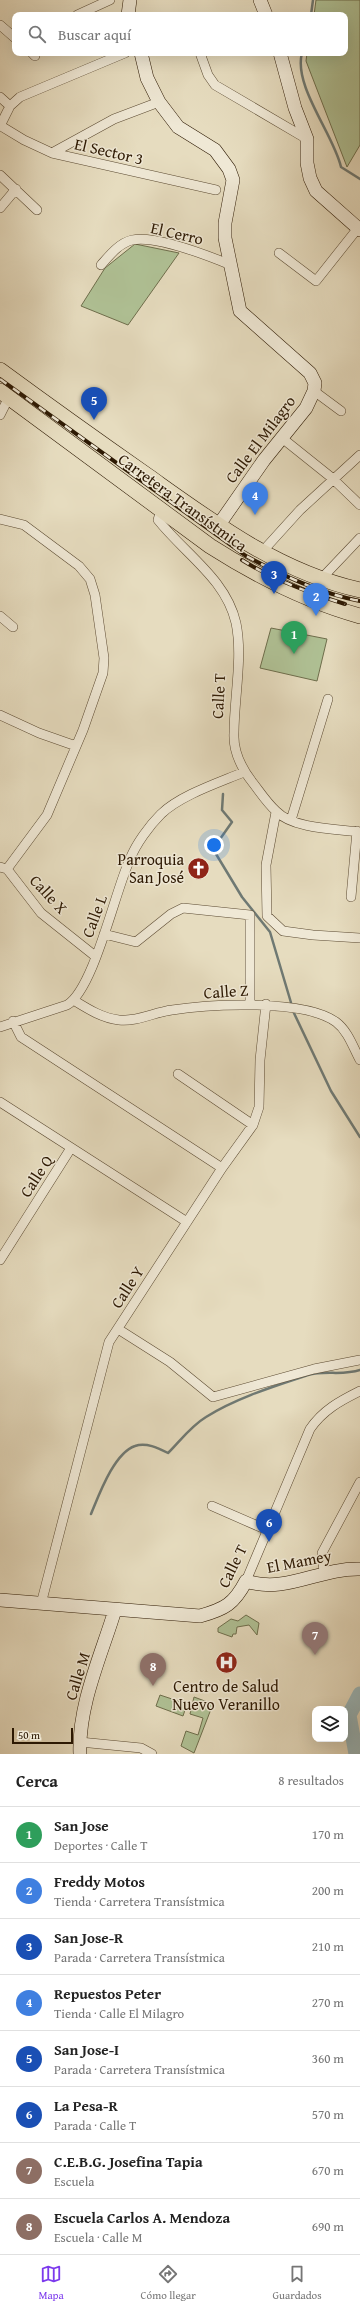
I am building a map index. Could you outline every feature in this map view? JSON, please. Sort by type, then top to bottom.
[{"type":"main road","name":"Carretera Transístmica","points":[[0,370],[218,526],[261,553],[290,567],[360,590]]},
{"type":"main road","name":"Carretera Transístmica","points":[[5,394],[161,510],[246,569],[294,592],[360,616]]},
{"type":"street","points":[[84,12],[110,0]]},
{"type":"street","points":[[260,0],[265,12]]},
{"type":"street","points":[[0,25],[12,35]]},
{"type":"street","points":[[0,126],[10,106],[20,97],[118,56]]},
{"type":"street","name":"Calle El Milagro","points":[[142,56],[147,78],[159,102],[178,127],[215,150],[229,169],[233,180],[225,223],[225,238],[240,311],[310,374],[315,383],[314,391],[306,408],[282,438],[218,526]]},
{"type":"street","points":[[201,56],[208,76],[215,85],[307,139]]},
{"type":"street","points":[[279,253],[316,281],[359,229],[316,191],[307,162],[307,139],[294,108],[281,56]]},
{"type":"street","points":[[0,97],[10,106]]},
{"type":"street","points":[[52,153],[107,122],[159,102]]},
{"type":"street","name":"El Sector 3","points":[[0,126],[24,140],[52,153],[216,190]]},
{"type":"street","points":[[0,175],[37,210]]},
{"type":"street","points":[[0,208],[16,189]]},
{"type":"street","name":"El Cerro","points":[[101,265],[123,244],[140,239],[176,246],[208,255],[231,265]]},
{"type":"street","points":[[314,391],[341,411]]},
{"type":"street","points":[[0,416],[5,394]]},
{"type":"street","points":[[282,438],[332,478],[360,505]]},
{"type":"street","points":[[261,553],[300,510],[332,478],[360,455]]},
{"type":"street","name":"Calle T","points":[[161,510],[158,520],[212,577],[225,595],[236,623],[237,657],[234,735],[236,752],[244,772],[276,812],[290,820],[304,825],[359,832]]},
{"type":"street","points":[[0,519],[24,525],[79,566],[90,579],[95,595],[104,658],[103,673],[84,730],[47,815],[4,868]]},
{"type":"street","points":[[322,578],[360,538]]},
{"type":"street","points":[[0,616],[13,628]]},
{"type":"street","points":[[290,820],[328,699]]},
{"type":"street","points":[[0,715],[39,733],[76,746]]},
{"type":"street","name":"Calle L","points":[[75,1001],[81,992],[104,934],[130,858],[160,815],[172,805],[204,789],[244,772]]},
{"type":"street","points":[[276,812],[266,865],[267,916],[283,931],[313,935],[360,938]]},
{"type":"street","points":[[351,897],[359,832]]},
{"type":"street","name":"Calle X","points":[[4,868],[41,913],[95,956]]},
{"type":"street","points":[[104,934],[136,942],[171,914],[183,908],[250,915],[250,1005]]},
{"type":"street","points":[[0,1026],[67,1005],[75,1001]]},
{"type":"street","name":"Calle Z","points":[[75,1001],[95,1013],[118,1020],[131,1020],[172,1010],[266,1004],[318,1014],[336,1022],[342,1028],[360,1060]]},
{"type":"street","name":"Calle Y","points":[[41,1604],[107,1350],[118,1329],[222,1168],[253,1125],[260,1107],[260,1060],[266,1004]]},
{"type":"street","points":[[13,1021],[21,1037],[222,1168]]},
{"type":"street","points":[[178,1074],[253,1125]]},
{"type":"street","points":[[0,1102],[187,1222]]},
{"type":"street","name":"Calle Q","points":[[0,1260],[71,1148]]},
{"type":"street","points":[[118,1329],[170,1362],[213,1397],[314,1369],[360,1360]]},
{"type":"street","name":"Calle T","points":[[0,1600],[200,1616],[214,1612],[231,1603],[236,1599],[246,1581],[310,1429],[318,1418],[333,1405],[360,1391]]},
{"type":"street","points":[[324,1572],[322,1553],[360,1482]]},
{"type":"street","points":[[212,1506],[267,1530]]},
{"type":"street","name":"El Mamey","points":[[246,1581],[261,1586],[276,1586],[324,1572],[360,1569]]},
{"type":"street","name":"Calle M","points":[[80,1748],[85,1705],[115,1610]]},
{"type":"street","points":[[80,1748],[141,1748],[152,1754]]},
{"type":"green space","points":[[316,0],[360,0],[360,145],[347,167],[306,61],[307,56],[348,56],[348,12],[314,12]]},
{"type":"green space","points":[[135,244],[179,253],[128,325],[81,306],[105,268]]},
{"type":"green space","points":[[271,628],[327,639],[317,681],[260,668]]},
{"type":"green space","points":[[246,1615],[259,1623],[257,1635],[249,1625],[237,1627],[236,1634],[233,1634],[232,1637],[218,1632],[218,1628],[231,1619],[238,1621]]},
{"type":"green space","points":[[160,1695],[187,1704],[183,1716],[156,1706]]},
{"type":"green space","points":[[194,1697],[213,1704],[194,1753],[181,1746],[186,1731],[198,1735],[203,1718],[190,1714]]},
{"type":"waterway","points":[[311,12],[313,0]]},
{"type":"waterway","points":[[302,56],[301,66],[303,80],[331,140],[341,167],[360,179]]},
{"type":"waterway","points":[[223,794],[222,810],[232,822],[213,849],[242,897],[270,932],[292,1006]]},
{"type":"waterway","points":[[293,1011],[331,1091],[360,1137]]},
{"type":"waterway","points":[[91,1514],[108,1476],[120,1457],[127,1450],[139,1445],[148,1445],[168,1453],[191,1429],[201,1421],[218,1410],[243,1398],[308,1375],[321,1373],[347,1373],[360,1370]]},
{"type":"waterway","points":[[356,1754],[349,1715],[360,1694]]},
{"type":"railway","points":[[0,379],[246,556],[301,583],[345,598],[360,601]]},
{"type":"railway","points":[[242,560],[267,574],[292,585],[345,604]]},
{"type":"place","name":"San Jose-I","points":[[94,420]]},
{"type":"place","name":"Repuestos Peter","points":[[255,515]]},
{"type":"place","name":"San Jose-R","points":[[274,594]]},
{"type":"place","name":"Freddy Motos","points":[[316,616]]},
{"type":"place","name":"San Jose","points":[[294,654]]},
{"type":"place","name":"Parroquia San José","points":[[199,868]]},
{"type":"place","name":"La Pesa-R","points":[[269,1542]]},
{"type":"place","name":"C.E.B.G. Josefina Tapia","points":[[315,1655]]},
{"type":"place","name":"Centro de Salud Nuevo Veranillo","points":[[226,1662]]},
{"type":"place","name":"Escuela Carlos A. Mendoza","points":[[153,1686]]}]
